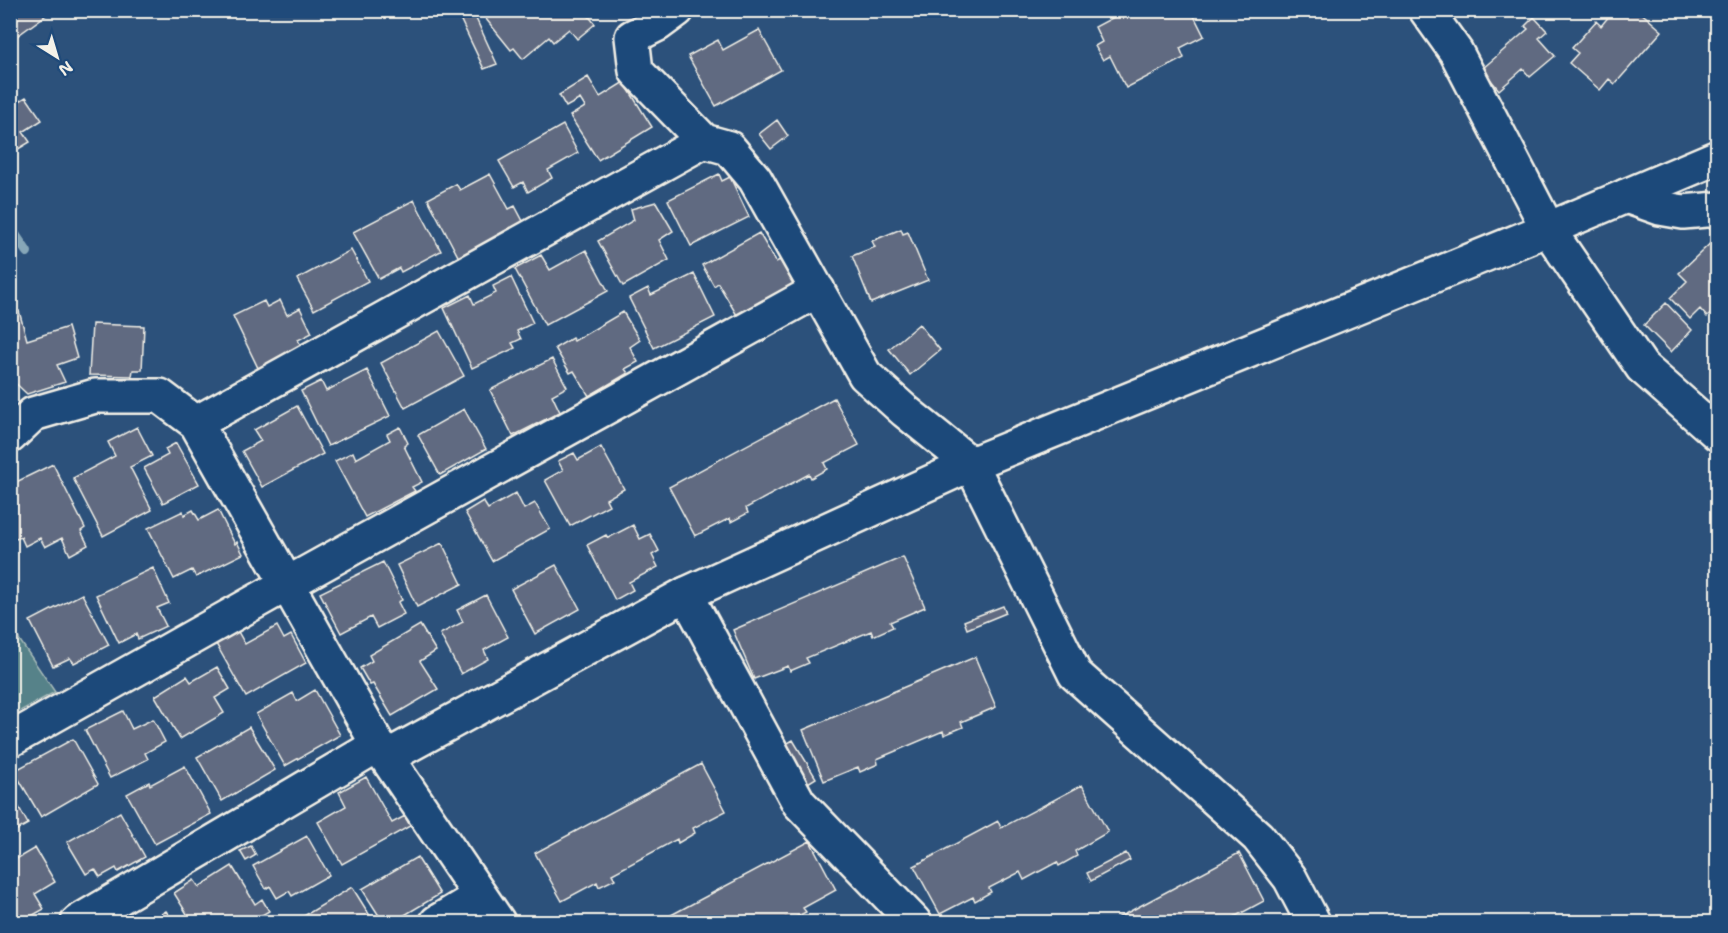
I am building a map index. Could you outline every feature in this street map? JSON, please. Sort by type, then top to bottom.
[{"type":"street","points":[[677,10],[658,24],[632,37],[636,71],[704,141],[729,148],[755,179],[865,375],[905,411],[972,464],[1075,674],[1258,837],[1290,878],[1314,922]]},
{"type":"street","points":[[1426,10],[1456,52],[1548,229],[1642,367],[1718,434]]},
{"type":"street","points":[[196,423],[704,141]]},
{"type":"street","points":[[78,922],[383,751],[686,594],[972,464],[1548,229],[1718,157]]},
{"type":"street","points":[[1626,196],[1660,208],[1683,212],[1718,209]]},
{"type":"street","points":[[10,740],[818,290]]},
{"type":"street","points":[[10,436],[33,414],[95,396],[160,396],[196,423],[383,751],[498,922]]},
{"type":"street","points":[[686,594],[799,803],[914,922]]},
{"type":"street","points":[[437,922],[480,896]]},
{"type":"green space","points":[[10,626],[55,692],[11,716],[10,716]]},
{"type":"building","points":[[10,10],[43,10],[46,15],[10,41]]},
{"type":"building","points":[[456,10],[472,10],[497,64],[484,69]]},
{"type":"building","points":[[496,10],[584,10],[595,24],[577,39],[569,29],[553,42],[549,37],[523,59],[514,48],[511,50],[486,19]]},
{"type":"building","points":[[1113,10],[1191,10],[1204,36],[1180,48],[1184,58],[1126,88],[1110,56],[1103,60],[1095,46],[1102,42],[1095,27],[1116,16]]},
{"type":"building","points":[[1614,10],[1638,10],[1662,31],[1615,84],[1609,79],[1600,90],[1569,63],[1578,53],[1572,48],[1596,21],[1601,26]]},
{"type":"building","points":[[1534,17],[1547,31],[1539,38],[1555,56],[1530,77],[1523,69],[1499,90],[1482,69],[1528,29],[1525,26]]},
{"type":"building","points":[[759,30],[781,70],[716,106],[688,56],[718,40],[723,50]]},
{"type":"building","points":[[588,77],[600,97],[624,82],[652,127],[598,160],[570,116],[585,107],[580,99],[566,107],[559,95]]},
{"type":"building","points":[[26,97],[42,120],[23,132],[30,142],[10,154],[10,107]]},
{"type":"building","points":[[777,120],[788,136],[771,149],[759,134]]},
{"type":"building","points":[[563,125],[578,153],[548,170],[552,178],[528,192],[523,182],[514,187],[499,161]]},
{"type":"building","points":[[490,174],[509,209],[515,206],[524,223],[460,260],[428,199],[456,184],[460,190]]},
{"type":"building","points":[[719,174],[722,181],[730,177],[749,217],[691,246],[668,200]]},
{"type":"building","points":[[414,200],[441,251],[401,272],[399,268],[379,279],[353,232]]},
{"type":"building","points":[[656,202],[673,231],[659,240],[669,260],[623,286],[598,241],[634,220],[631,209]]},
{"type":"building","points":[[901,229],[903,234],[908,232],[928,280],[871,303],[852,256],[875,247],[872,241]]},
{"type":"building","points":[[759,233],[776,262],[780,260],[794,284],[738,317],[718,283],[714,286],[702,265]]},
{"type":"building","points":[[1717,237],[1718,308],[1707,317],[1700,309],[1690,319],[1670,298],[1687,281],[1679,273]]},
{"type":"building","points":[[351,250],[368,281],[314,310],[297,279]]},
{"type":"building","points":[[586,250],[608,291],[545,325],[515,269],[541,255],[550,270]]},
{"type":"building","points":[[694,274],[715,317],[654,348],[629,298],[648,288],[651,295]]},
{"type":"building","points":[[511,277],[533,323],[517,331],[521,339],[512,343],[515,348],[472,368],[444,308],[470,295],[474,304],[496,293],[493,286]]},
{"type":"building","points":[[280,300],[287,315],[300,308],[312,333],[298,340],[303,349],[259,370],[233,316],[264,301],[267,307]]},
{"type":"building","points":[[1666,303],[1692,330],[1671,352],[1644,325]]},
{"type":"building","points":[[19,311],[27,340],[68,327],[77,358],[57,365],[65,382],[27,394],[10,378],[10,313]]},
{"type":"building","points":[[623,312],[640,340],[630,347],[638,362],[625,369],[628,373],[589,396],[574,371],[570,373],[555,348],[572,338],[574,341]]},
{"type":"building","points":[[92,324],[144,326],[142,370],[133,370],[132,376],[89,375]]},
{"type":"building","points":[[919,324],[940,350],[910,375],[889,349]]},
{"type":"building","points":[[439,331],[464,376],[405,408],[381,363]]},
{"type":"building","points":[[552,359],[567,387],[552,395],[560,412],[513,436],[490,390]]},
{"type":"building","points":[[367,370],[390,416],[328,446],[301,391],[321,381],[326,391]]},
{"type":"building","points":[[834,398],[859,445],[824,463],[827,469],[811,478],[809,474],[746,508],[748,513],[731,522],[730,518],[695,536],[669,487]]},
{"type":"building","points":[[297,406],[323,454],[262,487],[242,451],[261,441],[254,430]]},
{"type":"building","points":[[464,409],[486,449],[440,475],[418,435]]},
{"type":"building","points":[[137,427],[152,456],[130,467],[152,510],[103,536],[73,478],[115,456],[108,442]]},
{"type":"building","points":[[400,427],[408,443],[404,446],[422,482],[412,487],[415,491],[365,517],[335,461],[353,452],[356,459],[390,440],[387,434]]},
{"type":"building","points":[[176,443],[199,484],[163,503],[144,468],[168,455],[165,449]]},
{"type":"building","points":[[601,447],[624,489],[606,499],[609,505],[570,526],[545,480],[563,470],[558,461],[574,453],[578,460]]},
{"type":"building","points":[[53,464],[85,528],[81,531],[88,545],[70,555],[62,538],[45,547],[40,538],[25,546],[21,537],[10,541],[10,509],[16,507],[10,496],[10,485]]},
{"type":"building","points":[[516,493],[524,509],[535,503],[550,529],[492,561],[465,512],[483,501],[488,509]]},
{"type":"building","points":[[193,510],[199,520],[218,510],[235,544],[237,542],[243,554],[196,577],[192,570],[174,579],[148,528],[183,511],[184,515]]},
{"type":"building","points":[[633,525],[640,539],[650,534],[659,551],[652,555],[658,567],[629,582],[633,590],[615,600],[587,545],[606,535],[608,538]]},
{"type":"building","points":[[442,543],[462,584],[417,607],[397,565]]},
{"type":"building","points":[[903,557],[925,607],[890,622],[893,627],[873,636],[871,631],[806,658],[809,663],[790,671],[788,666],[754,679],[733,630]]},
{"type":"building","points":[[383,562],[402,600],[398,602],[404,614],[377,628],[371,617],[341,633],[320,593]]},
{"type":"building","points":[[556,565],[580,609],[535,634],[511,589]]},
{"type":"building","points":[[153,568],[169,603],[157,608],[166,626],[138,639],[136,634],[119,643],[96,595]]},
{"type":"building","points":[[82,594],[109,645],[74,663],[70,658],[53,666],[30,621]]},
{"type":"building","points":[[486,595],[508,637],[484,650],[488,659],[461,674],[440,634],[463,622],[457,610]]},
{"type":"building","points":[[1003,606],[1006,613],[967,629],[964,621]]},
{"type":"building","points":[[420,625],[436,651],[420,661],[438,689],[392,716],[373,684],[370,685],[360,668],[372,661],[369,655]]},
{"type":"building","points":[[277,626],[284,639],[291,635],[306,663],[246,697],[215,642],[237,630],[245,644]]},
{"type":"building","points":[[975,657],[996,707],[961,722],[963,727],[944,735],[943,731],[877,759],[878,764],[860,772],[858,767],[824,781],[803,730]]},
{"type":"building","points":[[217,667],[230,689],[215,698],[224,713],[180,739],[155,696],[187,676],[191,682]]},
{"type":"building","points":[[315,690],[340,735],[285,766],[256,714],[293,693],[297,701]]},
{"type":"building","points":[[123,711],[132,729],[153,719],[165,742],[145,753],[148,759],[110,778],[85,730]]},
{"type":"building","points":[[249,727],[275,770],[222,801],[197,757]]},
{"type":"building","points":[[73,739],[98,784],[41,817],[14,771]]},
{"type":"building","points":[[793,740],[816,778],[808,783],[786,744]]},
{"type":"building","points":[[701,764],[726,811],[693,828],[695,833],[678,843],[677,839],[612,874],[615,879],[599,887],[597,882],[562,901],[535,853]]},
{"type":"building","points":[[185,766],[211,814],[155,844],[127,794],[149,782],[150,785]]},
{"type":"building","points":[[366,777],[392,823],[405,816],[410,826],[342,864],[318,822],[346,806],[339,792]]},
{"type":"building","points":[[1082,785],[1108,832],[1075,851],[1077,856],[1059,866],[1057,862],[1024,880],[1020,872],[989,888],[991,892],[975,901],[973,897],[940,914],[914,866],[998,821],[1001,828]]},
{"type":"building","points":[[10,791],[28,824],[10,834]]},
{"type":"building","points":[[120,812],[145,857],[118,872],[116,868],[100,877],[95,869],[86,874],[67,842]]},
{"type":"building","points":[[307,836],[329,875],[292,896],[289,891],[277,898],[270,886],[266,889],[253,866]]},
{"type":"building","points":[[810,841],[836,890],[803,908],[806,912],[788,921],[786,918],[777,922],[658,922]]},
{"type":"building","points":[[251,846],[256,855],[246,861],[240,851]]},
{"type":"building","points":[[35,848],[55,882],[35,894],[44,909],[21,922],[15,922],[10,915],[10,869],[14,867],[11,862]]},
{"type":"building","points":[[1126,853],[1130,860],[1091,881],[1087,873]]},
{"type":"building","points":[[1239,853],[1264,901],[1232,918],[1234,922],[1110,922]]},
{"type":"building","points":[[417,857],[440,894],[393,922],[383,922],[362,889]]},
{"type":"building","points":[[232,866],[255,904],[262,899],[269,911],[250,922],[192,922],[174,893],[194,880],[199,887]]},
{"type":"building","points":[[352,887],[372,919],[365,922],[294,922]]},
{"type":"building","points":[[166,911],[174,922],[148,922]]},
{"type":"waterway","points":[[10,227],[27,252]]}]
